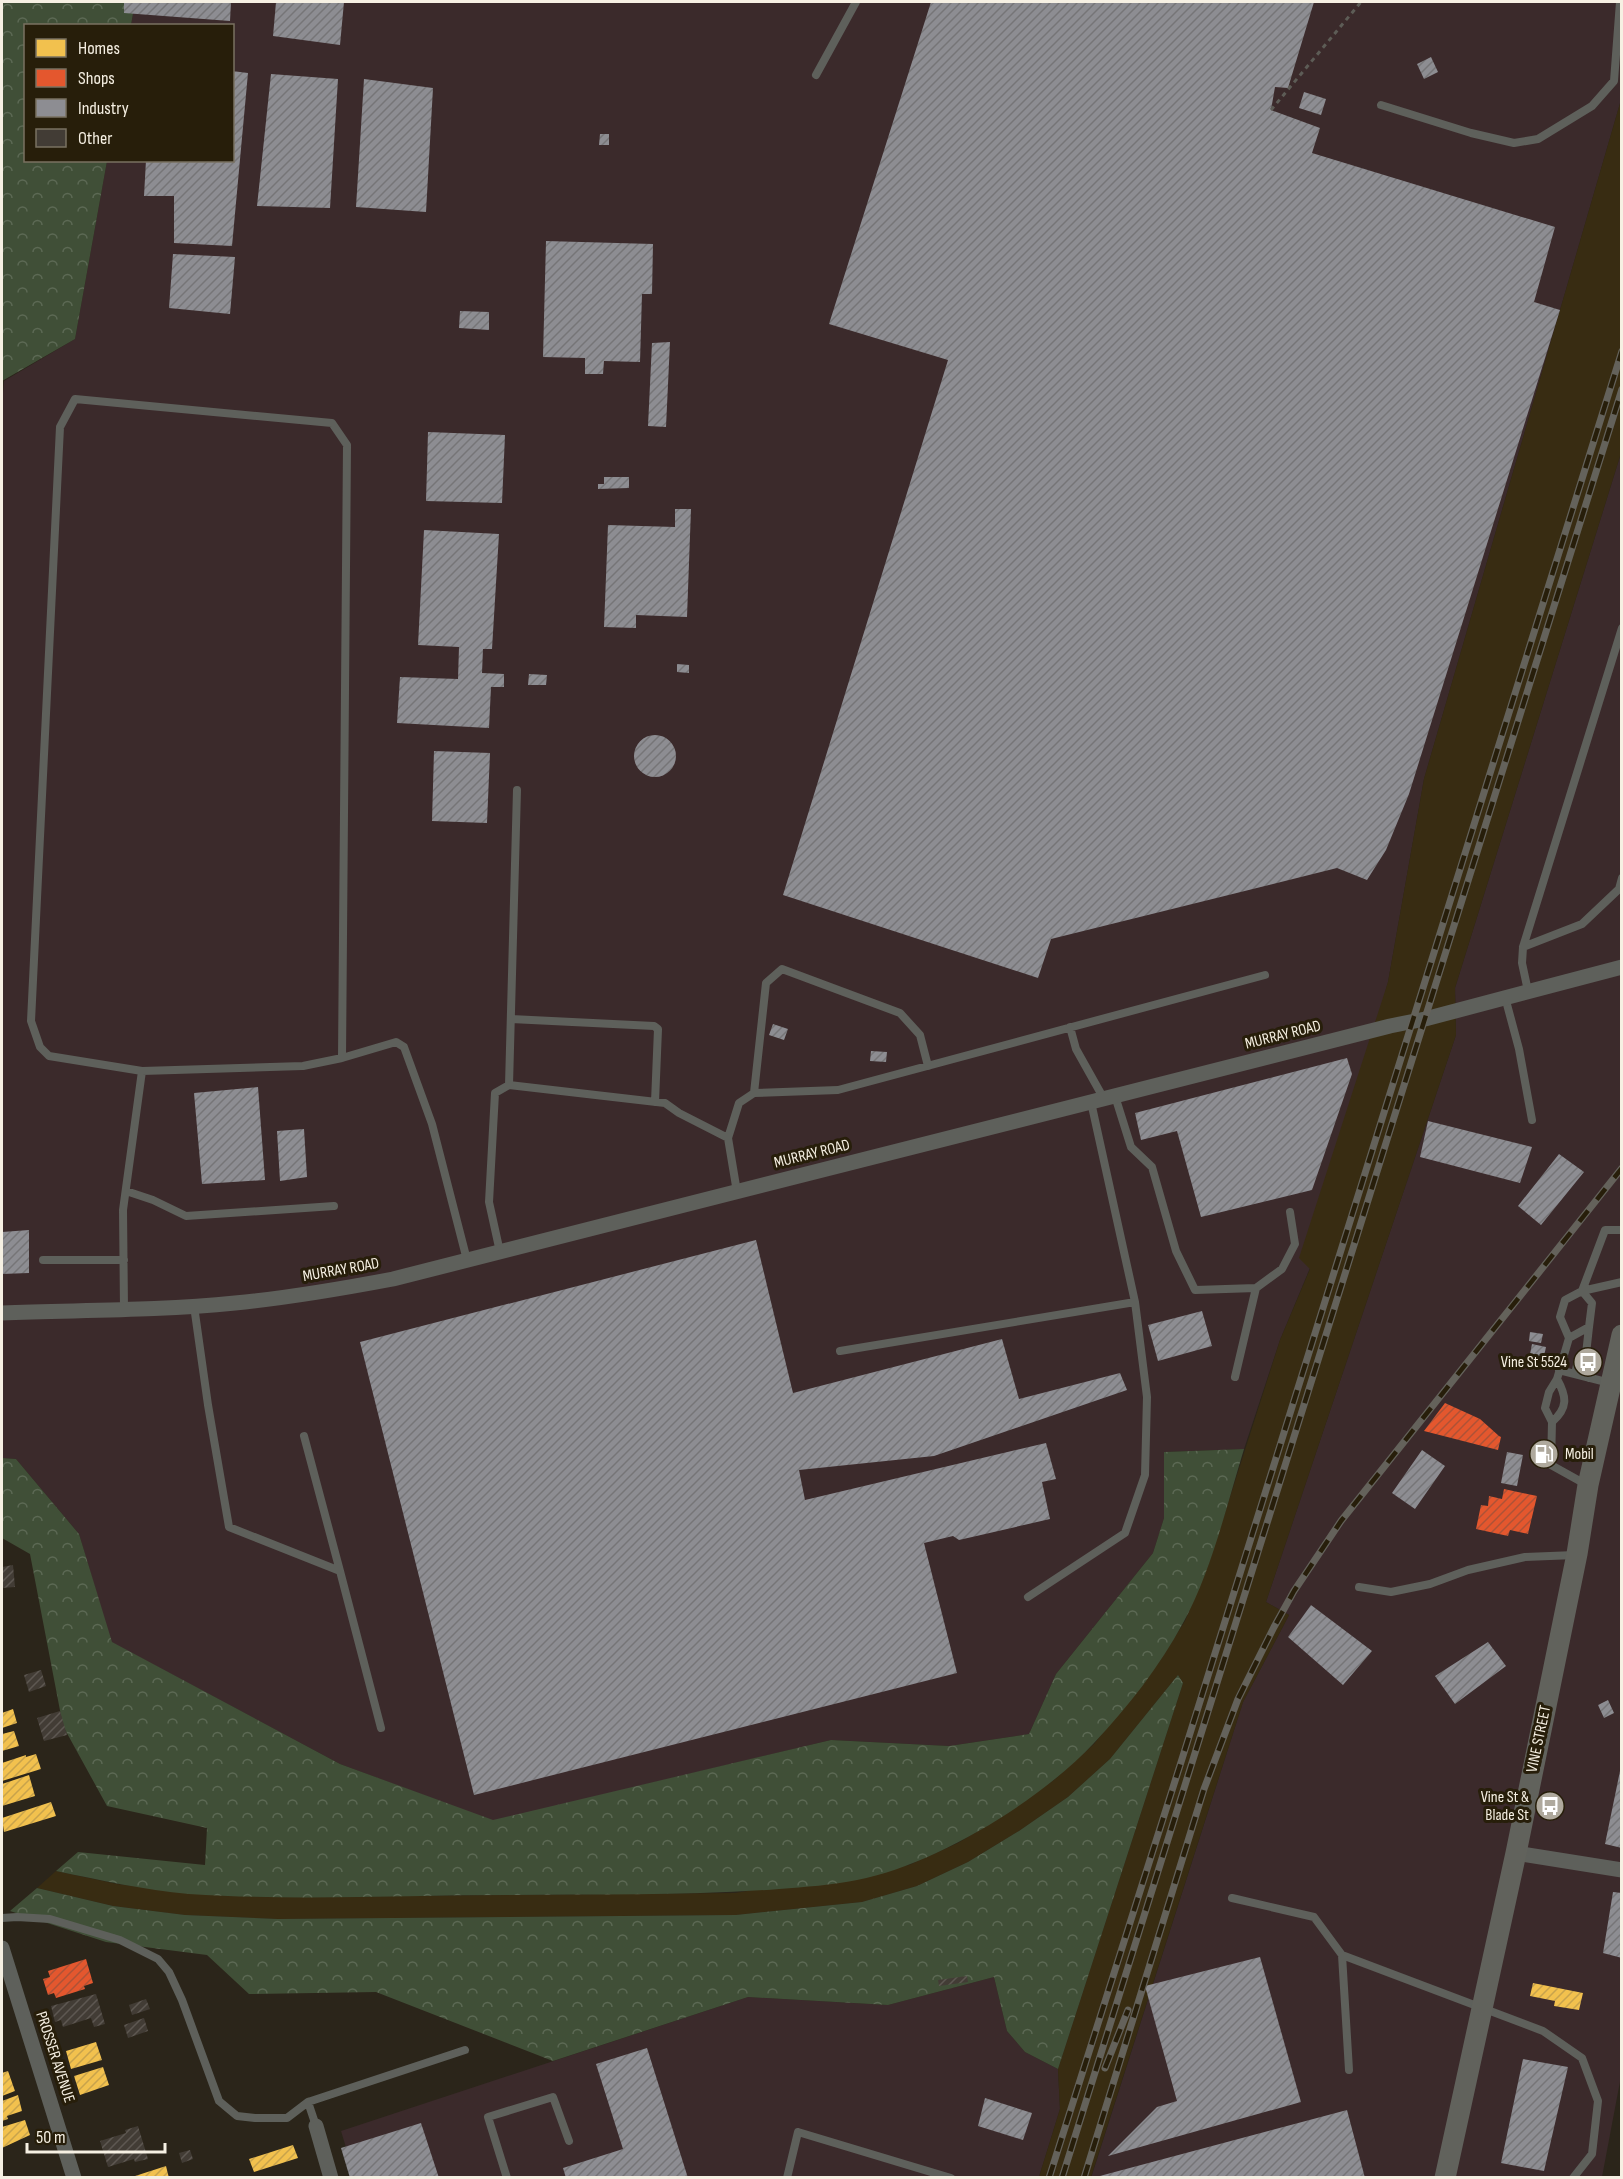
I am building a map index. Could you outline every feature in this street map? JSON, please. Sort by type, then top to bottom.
[{"type":"main road","name":"VINE STREET","points":[[1445,2178],[1516,1853],[1577,1554],[1588,1485],[1619,1358],[1622,1335]]},
{"type":"street","name":"MURRAY ROAD","points":[[2,1312],[194,1306],[309,1294],[393,1279],[1622,967]]},
{"type":"street","points":[[1516,1853],[1622,1870]]},
{"type":"street","name":"PROSSER AVENUE","points":[[2,1948],[74,2178]]},
{"type":"street","points":[[316,2126],[331,2178]]},
{"type":"lane","points":[[816,75],[856,2]]},
{"type":"lane","points":[[1381,105],[1471,133],[1514,143],[1538,139],[1592,106],[1614,81],[1620,2]]},
{"type":"lane","points":[[342,1058],[347,445],[332,423],[75,399],[60,427],[31,1021],[40,1047],[49,1056],[141,1071],[303,1066],[342,1058],[396,1042],[404,1047],[432,1124],[467,1260]]},
{"type":"lane","points":[[1528,991],[1522,963],[1523,947],[1622,628]]},
{"type":"lane","points":[[509,1085],[517,790]]},
{"type":"lane","points":[[1523,947],[1582,924],[1619,889],[1622,878]]},
{"type":"lane","points":[[754,1093],[765,983],[782,969],[900,1013],[920,1035],[928,1066]]},
{"type":"lane","points":[[737,1192],[728,1138],[739,1103],[754,1093],[838,1090],[1265,975]]},
{"type":"lane","points":[[1505,997],[1519,1049],[1532,1120]]},
{"type":"lane","points":[[511,1019],[654,1026],[658,1029],[655,1102]]},
{"type":"lane","points":[[1070,1027],[1076,1049],[1131,1147],[1152,1167],[1176,1251],[1195,1290],[1256,1288],[1282,1269],[1295,1244],[1290,1212]]},
{"type":"lane","points":[[124,1309],[123,1210],[141,1071]]},
{"type":"lane","points":[[500,1252],[489,1202],[495,1094],[509,1085],[665,1103],[679,1113],[728,1138]]},
{"type":"lane","points":[[1029,1597],[1125,1533],[1145,1475],[1147,1397],[1135,1302],[1103,1099]]},
{"type":"lane","points":[[126,1191],[153,1200],[186,1216],[334,1206]]},
{"type":"lane","points":[[1582,1291],[1605,1230],[1622,1230]]},
{"type":"lane","points":[[43,1260],[124,1260]]},
{"type":"lane","points":[[1588,1485],[1551,1465],[1552,1422],[1545,1408],[1569,1338],[1560,1317],[1565,1300],[1582,1291],[1622,1281]]},
{"type":"lane","points":[[1235,1377],[1256,1288]]},
{"type":"lane","points":[[1582,1291],[1592,1303],[1586,1354],[1591,1364],[1589,1378]]},
{"type":"lane","points":[[840,1351],[1135,1302]]},
{"type":"lane","points":[[194,1306],[229,1527],[340,1571]]},
{"type":"lane","points":[[1569,1338],[1589,1327]]},
{"type":"lane","points":[[1575,1374],[1578,1361],[1586,1354]]},
{"type":"lane","points":[[1558,1375],[1575,1374],[1612,1383]]},
{"type":"lane","points":[[1552,1422],[1562,1413],[1565,1394],[1558,1375]]},
{"type":"lane","points":[[304,1436],[381,1728]]},
{"type":"lane","points":[[1359,1587],[1391,1592],[1430,1584],[1468,1570],[1525,1557],[1577,1554]]},
{"type":"lane","points":[[1232,1898],[1314,1917],[1342,1955],[1349,2070]]},
{"type":"lane","points":[[2,1918],[50,1919],[120,1940],[158,1959],[169,1972],[182,2000],[219,2102],[237,2116],[287,2118],[308,2102],[465,2050]]},
{"type":"lane","points":[[1342,1955],[1543,2031],[1582,2058],[1598,2101],[1592,2154],[1573,2178]]},
{"type":"lane","points":[[507,2178],[488,2117],[553,2097],[569,2141]]},
{"type":"lane","points":[[308,2102],[316,2126]]},
{"type":"lane","points":[[787,2178],[798,2132],[951,2178]]},
{"type":"path","points":[[1271,110],[1361,2]]},
{"type":"shaded area","points":[[135,2],[1621,2],[1621,100],[1424,779],[1388,982],[1310,1268],[1280,1340],[1244,1449],[1164,1452],[1164,1518],[1153,1553],[1056,1674],[1029,1734],[949,1746],[831,1740],[493,1821],[340,1764],[111,1642],[79,1534],[16,1459],[2,1458],[2,404],[4,381],[75,339],[107,162],[234,162],[234,24],[131,24]]},
{"type":"shaded area","points":[[1621,100],[1621,453],[1455,988],[1456,1035],[1266,1602],[1289,1615],[1243,1702],[1091,2177],[1039,2177],[1060,2109],[1058,2069],[1183,1683],[1178,1675],[1110,1759],[1068,1797],[1019,1831],[968,1862],[917,1886],[862,1902],[736,1915],[278,1919],[185,1915],[113,1906],[37,1888],[56,1871],[117,1884],[187,1893],[278,1897],[735,1893],[909,1865],[958,1843],[1007,1813],[1054,1780],[1094,1744],[1159,1662],[1185,1621],[1209,1563],[1280,1340],[1310,1269],[1299,1258],[1388,982],[1424,779]]},
{"type":"shaded area","points":[[1621,453],[1622,2071],[1602,2177],[1091,2178],[1243,1702],[1289,1615],[1266,1602],[1456,1035],[1455,988]]},
{"type":"shaded area","points":[[994,1977],[1007,2031],[1025,2052],[1058,2069],[1060,2109],[1039,2177],[355,2177],[341,2131],[748,1997],[888,2005]]},
{"type":"green space","points":[[2,2],[135,2],[131,24],[24,24],[24,162],[107,162],[75,339],[2,381]]},
{"type":"green space","points":[[1244,1449],[1218,1538],[1193,1603],[1164,1655],[1143,1686],[1119,1715],[1072,1765],[1016,1808],[952,1845],[887,1872],[828,1885],[712,1893],[309,1897],[189,1894],[56,1871],[78,1852],[205,1865],[207,1828],[107,1806],[63,1726],[30,1554],[2,1538],[2,1458],[16,1459],[79,1534],[112,1642],[340,1764],[493,1820],[831,1740],[949,1746],[1029,1734],[1056,1674],[1153,1553],[1164,1518],[1164,1452]]},
{"type":"green space","points":[[1178,1675],[1183,1683],[1058,2069],[1025,2052],[1007,2031],[994,1977],[888,2005],[748,1997],[553,2061],[376,1992],[249,1994],[207,1955],[106,1942],[10,1911],[37,1888],[113,1906],[185,1915],[278,1919],[736,1915],[862,1902],[917,1886],[968,1862],[1019,1831],[1068,1797],[1110,1759]]},
{"type":"building: Homes","points":[[13,1709],[17,1723],[2,1728],[2,1713]]},
{"type":"building: Homes","points":[[14,1731],[19,1746],[2,1751],[2,1734]]},
{"type":"building: Homes","points":[[36,1754],[41,1769],[2,1781],[2,1763]]},
{"type":"building: Homes","points":[[29,1775],[35,1796],[2,1806],[2,1784]]},
{"type":"building: Homes","points":[[51,1802],[56,1816],[4,1832],[2,1818]]},
{"type":"building: Homes","points":[[1533,1983],[1583,1993],[1579,2010],[1554,2006],[1555,2001],[1530,1996]]},
{"type":"building: Homes","points":[[96,2042],[102,2060],[71,2069],[66,2051]]},
{"type":"building: Homes","points":[[103,2067],[109,2085],[80,2095],[74,2076]]},
{"type":"building: Homes","points":[[8,2071],[15,2091],[2,2096],[2,2073]]},
{"type":"building: Homes","points":[[18,2095],[22,2111],[7,2116],[8,2119],[2,2121],[2,2101]]},
{"type":"building: Homes","points":[[25,2120],[30,2135],[2,2148],[2,2127]]},
{"type":"building: Homes","points":[[293,2145],[298,2158],[254,2172],[249,2159]]},
{"type":"building: Homes","points":[[166,2166],[169,2178],[132,2178],[132,2177]]},
{"type":"building: Shops","points":[[1445,1403],[1480,1419],[1501,1437],[1498,1450],[1424,1431]]},
{"type":"building: Shops","points":[[1504,1489],[1537,1496],[1528,1534],[1510,1530],[1508,1536],[1476,1529],[1481,1505],[1488,1506],[1489,1496],[1502,1499]]},
{"type":"building: Shops","points":[[86,1959],[93,1983],[84,1986],[85,1989],[56,1998],[54,1993],[48,1995],[43,1979],[50,1977],[48,1971]]},
{"type":"building: Industry","points":[[124,2],[231,2],[230,21],[124,13]]},
{"type":"building: Industry","points":[[276,2],[344,2],[340,45],[273,36]]},
{"type":"building: Industry","points":[[931,2],[1314,2],[1288,88],[1275,87],[1271,110],[1320,128],[1312,153],[1555,227],[1534,302],[1560,310],[1409,794],[1386,850],[1367,880],[1337,868],[1051,939],[1038,978],[783,895],[948,360],[829,324]]},
{"type":"building: Industry","points":[[1431,57],[1438,72],[1424,79],[1417,64]]},
{"type":"building: Industry","points":[[234,71],[248,73],[232,246],[174,243],[174,196],[144,196],[146,162],[234,162]]},
{"type":"building: Industry","points":[[271,74],[338,79],[330,208],[257,206]]},
{"type":"building: Industry","points":[[364,79],[433,88],[426,212],[356,207]]},
{"type":"building: Industry","points":[[1304,92],[1326,99],[1321,115],[1299,108]]},
{"type":"building: Industry","points":[[600,134],[609,134],[609,145],[599,145]]},
{"type":"building: Industry","points":[[546,241],[653,244],[652,294],[642,294],[640,362],[604,361],[603,374],[585,374],[585,358],[543,357]]},
{"type":"building: Industry","points":[[173,254],[235,257],[230,314],[169,308]]},
{"type":"building: Industry","points":[[460,311],[489,312],[489,330],[459,328]]},
{"type":"building: Industry","points":[[670,342],[666,427],[648,426],[652,343]]},
{"type":"building: Industry","points":[[428,432],[505,435],[502,503],[426,501]]},
{"type":"building: Industry","points":[[604,477],[629,477],[629,488],[598,489],[598,484],[604,484]]},
{"type":"building: Industry","points":[[675,509],[691,509],[687,617],[636,615],[636,628],[604,627],[608,525],[675,527]]},
{"type":"building: Industry","points":[[424,530],[499,534],[492,649],[483,649],[482,673],[504,674],[504,687],[491,687],[489,728],[397,723],[400,677],[458,679],[459,647],[418,645]]},
{"type":"building: Industry","points":[[677,664],[689,665],[689,673],[677,672]]},
{"type":"building: Industry","points":[[529,674],[547,675],[546,685],[528,685]]},
{"type":"building: Industry","points":[[655,735],[670,741],[676,756],[670,771],[655,777],[640,771],[634,756],[640,741]]},
{"type":"building: Industry","points":[[434,751],[490,753],[487,823],[432,821]]},
{"type":"building: Industry","points":[[773,1024],[788,1029],[784,1040],[769,1035]]},
{"type":"building: Industry","points":[[871,1051],[887,1052],[886,1062],[870,1061]]},
{"type":"building: Industry","points":[[1347,1058],[1352,1074],[1312,1190],[1201,1217],[1177,1131],[1141,1140],[1135,1113]]},
{"type":"building: Industry","points":[[258,1087],[265,1180],[202,1184],[194,1093]]},
{"type":"building: Industry","points":[[1428,1121],[1532,1147],[1520,1183],[1420,1157]]},
{"type":"building: Industry","points":[[304,1129],[307,1177],[280,1181],[277,1131]]},
{"type":"building: Industry","points":[[1559,1154],[1584,1172],[1541,1225],[1518,1206]]},
{"type":"building: Industry","points":[[29,1230],[29,1273],[2,1274],[2,1232]]},
{"type":"building: Industry","points":[[756,1240],[793,1393],[1002,1339],[1019,1399],[1120,1373],[1127,1390],[934,1456],[799,1470],[805,1500],[1046,1443],[1056,1479],[1042,1482],[1050,1519],[959,1540],[953,1536],[924,1543],[957,1673],[474,1795],[360,1342]]},
{"type":"building: Industry","points":[[1202,1311],[1212,1346],[1158,1361],[1148,1325]]},
{"type":"building: Industry","points":[[1530,1332],[1543,1334],[1541,1343],[1529,1341]]},
{"type":"building: Industry","points":[[1532,1344],[1546,1347],[1543,1361],[1529,1359]]},
{"type":"building: Industry","points":[[1422,1450],[1445,1466],[1415,1509],[1392,1493]]},
{"type":"building: Industry","points":[[1507,1452],[1523,1455],[1517,1486],[1501,1483]]},
{"type":"building: Industry","points":[[1311,1605],[1372,1651],[1343,1685],[1288,1637]]},
{"type":"building: Industry","points":[[1488,1642],[1506,1666],[1455,1704],[1435,1676]]},
{"type":"building: Industry","points":[[1608,1700],[1614,1713],[1604,1718],[1598,1705]]},
{"type":"building: Industry","points":[[1620,1771],[1622,1771],[1622,1848],[1605,1844]]},
{"type":"building: Industry","points":[[1613,1892],[1622,1893],[1622,1958],[1603,1953]]},
{"type":"building: Industry","points":[[1260,1957],[1301,2102],[1108,2156],[1157,2107],[1177,2101],[1145,1986]]},
{"type":"building: Industry","points":[[647,2048],[688,2178],[566,2178],[563,2168],[623,2149],[596,2064]]},
{"type":"building: Industry","points":[[1523,2059],[1568,2067],[1544,2171],[1501,2163]]},
{"type":"building: Industry","points":[[985,2098],[1032,2113],[1023,2140],[978,2126]]},
{"type":"building: Industry","points":[[1347,2110],[1365,2178],[1096,2178],[1096,2177]]},
{"type":"building: Industry","points":[[421,2123],[439,2178],[350,2178],[341,2148]]},
{"type":"building: Other","points":[[13,1565],[15,1587],[2,1588],[2,1567]]},
{"type":"building: Other","points":[[41,1670],[46,1686],[29,1692],[24,1675]]},
{"type":"building: Other","points":[[60,1711],[67,1735],[44,1741],[37,1718]]},
{"type":"building: Other","points":[[967,1976],[968,1982],[939,1986],[938,1980]]},
{"type":"building: Other","points":[[96,1994],[105,2024],[94,2027],[91,2018],[63,2027],[61,2020],[55,2022],[51,2006]]},
{"type":"building: Other","points":[[146,1999],[150,2009],[132,2015],[129,2005]]},
{"type":"building: Other","points":[[144,2018],[148,2031],[128,2038],[124,2025]]},
{"type":"building: Other","points":[[138,2126],[148,2159],[135,2162],[134,2159],[108,2167],[100,2141],[126,2133],[125,2130]]},
{"type":"building: Other","points":[[190,2150],[193,2159],[182,2163],[179,2153]]},
{"type":"railway","points":[[1049,2178],[1622,351]]},
{"type":"railway","points":[[1062,2178],[1622,389]]},
{"type":"railway","points":[[1084,2178],[1204,1789],[1238,1699],[1274,1627],[1294,1591],[1341,1521],[1622,1168]]},
{"type":"railway","points":[[1105,2068],[1128,2010]]},
{"type":"place","name":"Vine St 5524","points":[[1588,1362]]},
{"type":"place","name":"Mobil","points":[[1544,1454]]},
{"type":"place","name":"Vine St & Blade St","points":[[1550,1806]]}]
